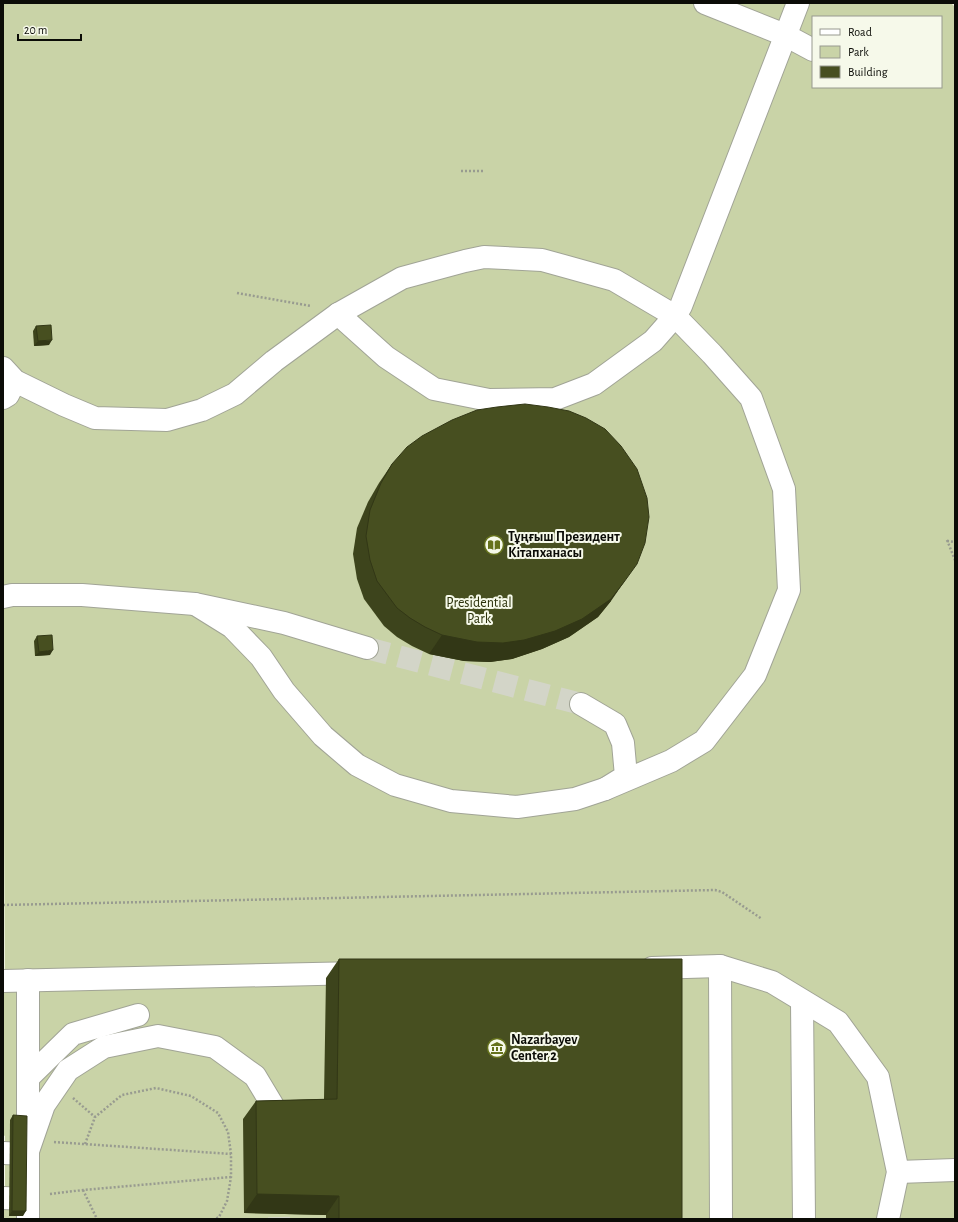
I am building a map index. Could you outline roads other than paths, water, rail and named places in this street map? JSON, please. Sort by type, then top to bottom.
[{"type":"lane","points":[[705,3],[785,35],[812,49]]},
{"type":"lane","points":[[338,314],[386,357],[434,389],[489,400],[555,399],[594,384],[653,341],[675,316],[681,306],[798,3]]},
{"type":"lane","points":[[7,382],[95,418],[167,420],[202,410],[235,394],[274,361],[338,314],[402,278],[484,257],[542,260],[614,280],[675,316],[712,354],[751,398],[784,489],[789,590],[756,675],[704,741],[671,761],[605,789],[575,799],[517,807],[450,801],[395,785],[357,765],[323,736],[284,691],[261,657],[232,627],[195,604]]},
{"type":"lane","points":[[6,595],[82,595],[195,604],[284,623],[367,648]]},
{"type":"lane","points":[[581,704],[615,724],[623,743],[626,776],[605,789]]},
{"type":"lane","points":[[632,968],[720,966],[772,982],[838,1022],[878,1077],[898,1172],[888,1219]]},
{"type":"lane","points":[[720,966],[721,1219]]},
{"type":"lane","points":[[3,980],[378,973]]},
{"type":"lane","points":[[28,980],[27,1154],[33,1204],[38,1219]]},
{"type":"lane","points":[[802,1000],[804,1219]]},
{"type":"lane","points":[[28,1078],[73,1034],[138,1015]]},
{"type":"lane","points":[[27,1154],[44,1105],[68,1070],[104,1047],[158,1036],[215,1047],[255,1076],[276,1111]]},
{"type":"lane","points":[[3,1153],[27,1154]]},
{"type":"lane","points":[[898,1172],[955,1170]]},
{"type":"lane","points":[[3,1198],[33,1204]]},
{"type":"tunnel","points":[[367,648],[581,704]]},
{"type":"tunnel","points":[[278,1184],[279,1219]]},
{"type":"place","name":"Тұңғыш Президент Кітапханасы","points":[[494,545]]},
{"type":"place","name":"Nazarbayev Center 2","points":[[497,1048]]},
{"type":"park label","name":"Presidential Park","points":[[479,612]]}]
